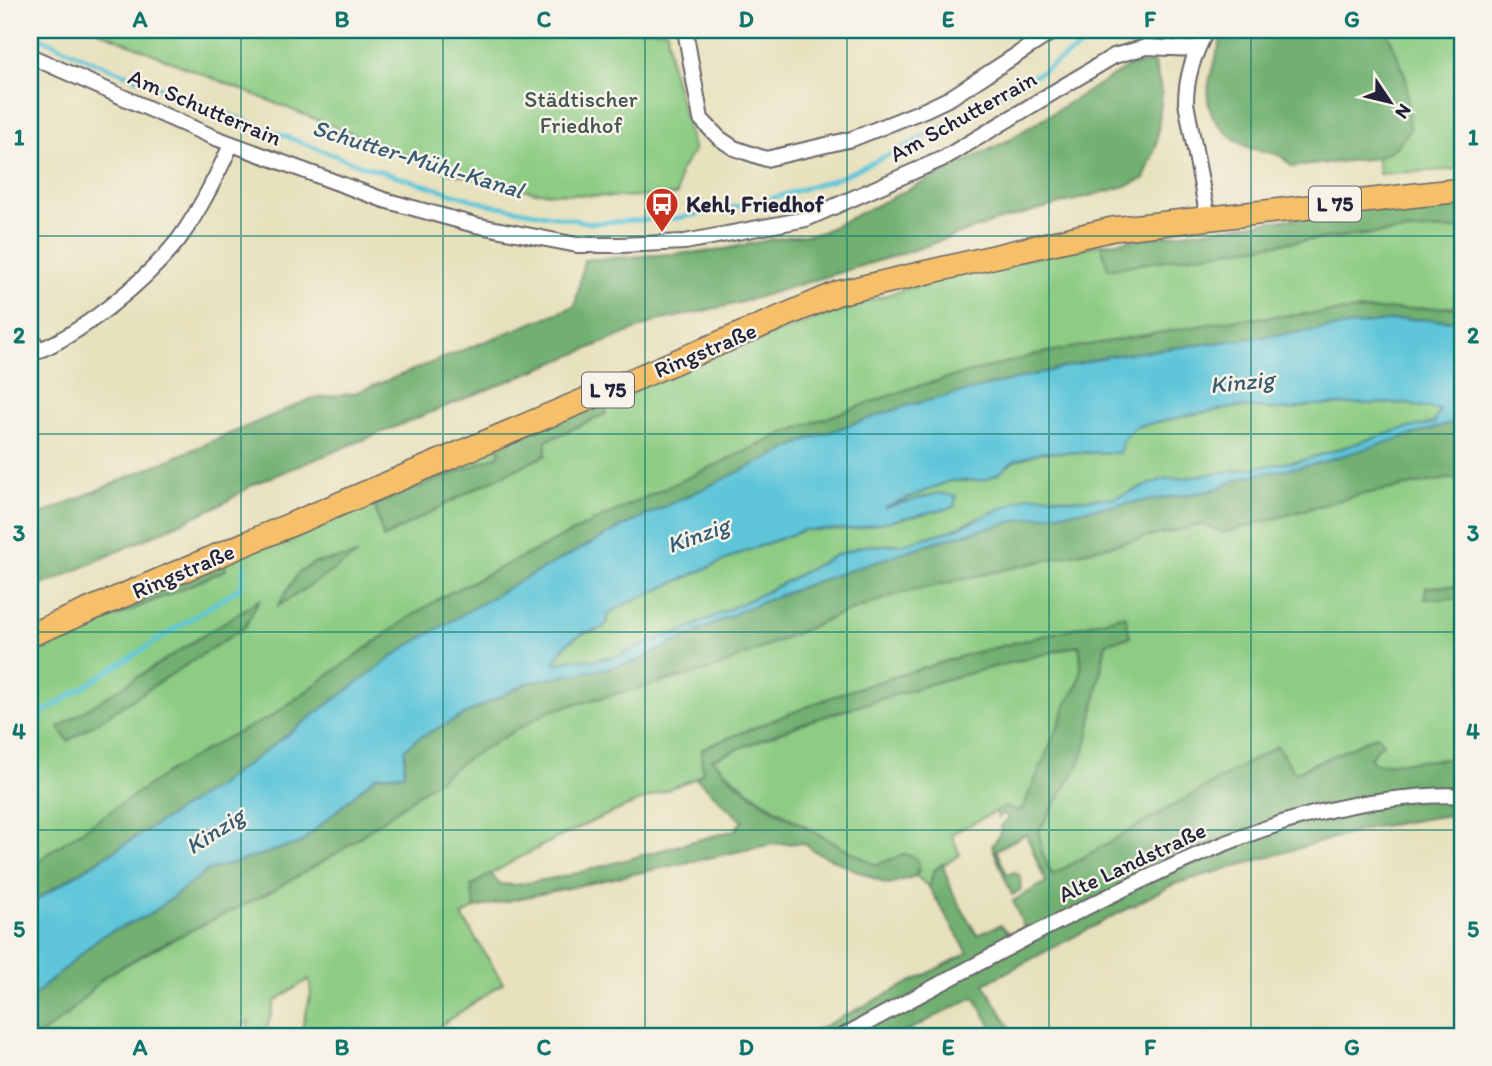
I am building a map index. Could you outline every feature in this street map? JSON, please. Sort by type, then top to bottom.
[{"type":"main road","name":"L 75","points":[[1208,218],[1462,190]]},
{"type":"main road","name":"Ringstraße","points":[[30,635],[838,293],[1113,229],[1208,218]]},
{"type":"street","points":[[685,30],[701,119],[719,138],[734,148],[766,159],[852,139],[927,109],[950,98],[1055,30]]},
{"type":"street","points":[[1207,30],[1196,49],[1186,88],[1186,103],[1208,218]]},
{"type":"street","name":"Am Schutterrain","points":[[30,56],[232,145],[384,200],[475,225],[577,245],[662,244],[806,219],[944,158],[1114,56],[1146,47],[1196,49]]},
{"type":"street","points":[[30,335],[34,352],[86,324],[153,268],[197,212],[232,145]]},
{"type":"street","name":"Alte Landstraße","points":[[843,1036],[1018,942],[1143,880],[1259,829],[1367,801],[1444,794],[1462,796]]},
{"type":"green space","name":"Städtischer Friedhof","points":[[96,30],[667,30],[671,66],[694,151],[680,171],[677,195],[615,197],[536,192],[451,173]]},
{"type":"green space","points":[[1226,30],[1387,30],[1406,78],[1410,129],[1398,146],[1377,158],[1292,167],[1277,154],[1242,144],[1229,135],[1215,119],[1208,98],[1208,86]]},
{"type":"green space","points":[[1387,30],[1462,30],[1462,169],[1379,174],[1377,158],[1398,146],[1406,78]]},
{"type":"green space","points":[[1154,63],[1162,93],[1156,146],[1144,179],[993,222],[917,249],[735,304],[657,321],[254,484],[224,503],[30,589],[30,519],[311,399],[355,393],[575,306],[584,260],[715,251],[820,233],[1005,142],[1131,65]]},
{"type":"green space","points":[[1462,203],[1462,229],[1329,238],[1108,269],[1101,244],[1358,210]]},
{"type":"green space","points":[[1431,229],[1462,229],[1462,307],[1347,311],[1232,320],[789,431],[603,517],[445,595],[269,718],[171,770],[30,869],[30,653],[225,570],[225,562],[499,446],[500,455],[380,503],[375,507],[384,537],[545,455],[546,441],[605,414],[608,399],[791,328],[927,283],[1101,244],[1108,268],[1279,243]]},
{"type":"green space","points":[[1462,307],[1462,321],[1403,319],[1110,356],[906,406],[809,439],[622,527],[520,581],[406,647],[219,785],[30,903],[30,869],[46,855],[171,770],[226,738],[269,718],[445,595],[603,517],[789,431],[914,387],[1042,353],[1232,320],[1347,311]]},
{"type":"green space","points":[[608,399],[605,414],[546,441],[546,455],[476,488],[383,538],[375,507],[380,503],[500,455],[499,446]]},
{"type":"green space","points":[[1401,403],[1441,410],[1434,423],[1399,430],[1304,460],[1163,479],[1118,497],[1072,500],[1051,496],[972,520],[953,530],[903,544],[863,546],[836,555],[768,591],[678,633],[614,657],[572,659],[554,665],[570,641],[606,625],[608,614],[623,605],[746,551],[804,530],[853,529],[954,507],[875,511],[949,481],[964,481],[998,474],[1014,461],[1042,452],[1119,453],[1123,440],[1135,427],[1238,407],[1288,410],[1312,405]]},
{"type":"green space","points":[[1462,420],[1462,479],[1446,479],[1358,495],[1223,533],[1204,524],[898,594],[838,615],[713,669],[549,711],[468,758],[342,850],[272,891],[153,949],[105,976],[68,1014],[39,1036],[30,1036],[30,999],[101,936],[149,915],[207,871],[300,843],[376,776],[404,774],[405,749],[418,738],[527,683],[633,663],[745,609],[809,584],[938,541],[1023,519],[1210,491],[1245,477],[1319,462]]},
{"type":"green space","points":[[1446,479],[1462,479],[1462,586],[1426,587],[1425,598],[1462,599],[1462,758],[1375,765],[1370,759],[1377,748],[1314,763],[1295,773],[1277,746],[1052,875],[1042,852],[1039,831],[1087,743],[1106,643],[1130,637],[1124,616],[962,656],[842,693],[703,748],[703,772],[696,778],[581,827],[498,870],[472,886],[475,908],[462,916],[503,983],[425,1036],[300,1036],[311,993],[309,979],[275,1001],[265,1036],[246,1036],[249,1021],[225,1036],[39,1036],[68,1014],[105,976],[208,921],[507,734],[549,711],[713,669],[838,615],[898,594],[1204,524],[1223,533],[1358,495]]},
{"type":"green space","points":[[357,555],[277,607],[298,573],[314,563]]},
{"type":"green space","points":[[225,562],[226,570],[30,653],[30,642]]},
{"type":"green space","points":[[1462,586],[1462,599],[1425,599],[1426,587]]},
{"type":"green space","points":[[259,600],[245,627],[68,741],[59,727]]},
{"type":"green space","points":[[1125,615],[1130,637],[1106,643],[1087,743],[1080,762],[1039,831],[1042,852],[1052,875],[1277,746],[1295,773],[1378,735],[1383,744],[1370,758],[1375,764],[1462,758],[1462,813],[1369,828],[1174,884],[984,984],[1015,1036],[998,1036],[974,997],[897,1036],[805,1036],[968,953],[929,887],[934,871],[942,864],[954,895],[977,935],[1000,925],[1016,942],[1028,937],[1013,901],[1046,882],[1026,834],[996,850],[1007,874],[1015,872],[1020,876],[1021,890],[1012,895],[992,846],[1002,830],[1000,827],[1009,819],[1004,813],[998,818],[996,811],[1005,807],[1017,811],[1023,808],[1079,680],[1079,645],[947,679],[809,721],[712,759],[748,792],[768,806],[876,865],[905,854],[916,858],[919,862],[916,876],[889,884],[814,851],[804,843],[773,844],[475,908],[471,886],[490,874],[501,884],[515,885],[566,876],[735,830],[742,821],[696,778],[703,772],[703,748],[842,693],[962,656]]},
{"type":"green space","points":[[1079,645],[1081,668],[1078,685],[1065,707],[1023,809],[1017,811],[1005,807],[951,834],[960,855],[934,870],[929,887],[916,876],[919,869],[905,854],[877,866],[770,805],[712,759],[809,721],[947,679]]},
{"type":"water","name":"Kinzig","points":[[1403,319],[1462,321],[1462,420],[1314,464],[1245,477],[1210,491],[1023,519],[937,541],[809,584],[745,609],[633,663],[527,683],[418,738],[405,749],[404,774],[376,776],[300,843],[207,871],[149,915],[101,936],[30,999],[30,904],[219,785],[406,647],[520,581],[622,527],[809,439],[906,406],[1110,356]],"holes":[[[1401,403],[1440,410],[1434,423],[1399,430],[1304,460],[1163,479],[1118,497],[1072,500],[1029,496],[953,530],[903,544],[863,546],[836,555],[768,591],[678,633],[614,657],[572,659],[555,664],[572,640],[606,625],[608,614],[623,605],[746,551],[804,530],[853,529],[954,507],[956,496],[939,493],[884,508],[949,481],[985,480],[998,474],[1014,461],[1042,452],[1119,453],[1123,440],[1135,427],[1238,407],[1288,410],[1312,405]]]},
{"type":"waterway","name":"Schutter-Mühl-Kanal","points":[[30,33],[92,61],[357,164],[487,204],[591,223],[678,218],[763,201],[838,178],[957,119],[1041,72],[1107,30]]},
{"type":"waterway","points":[[30,721],[241,587],[245,564]]},
{"type":"place","name":"Kehl, Friedhof","points":[[662,234]]}]
